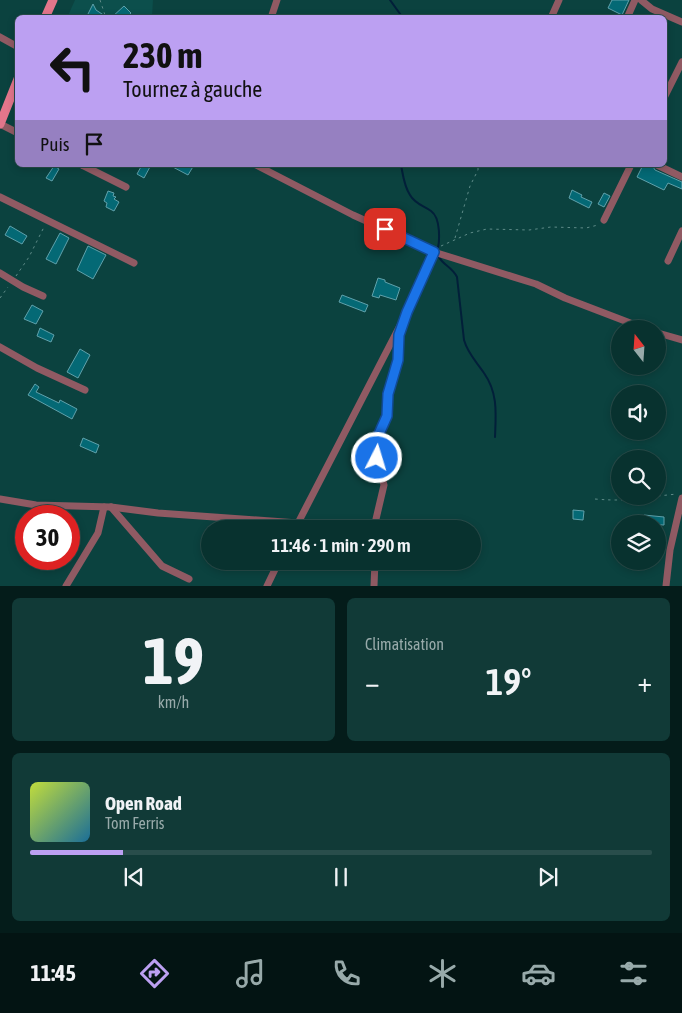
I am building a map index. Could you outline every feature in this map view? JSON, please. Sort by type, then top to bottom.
[{"type":"main road","points":[[46,15],[53,0]]},
{"type":"main road","points":[[0,124],[15,86]]},
{"type":"street","points":[[272,15],[276,0]]},
{"type":"street","points":[[552,15],[559,0]]},
{"type":"street","points":[[628,15],[635,0]]},
{"type":"street","points":[[641,0],[652,9],[666,15]]},
{"type":"street","points":[[667,16],[682,22]]},
{"type":"street","points":[[0,37],[15,45]]},
{"type":"street","points":[[667,92],[682,62]]},
{"type":"street","points":[[0,124],[15,132]]},
{"type":"street","points":[[86,167],[126,187]]},
{"type":"street","points":[[260,167],[353,215],[433,251],[536,284],[564,298],[622,320]]},
{"type":"street","points":[[604,220],[630,167]]},
{"type":"street","points":[[661,167],[682,177]]},
{"type":"street","points":[[0,197],[134,263]]},
{"type":"street","points":[[668,261],[682,231]]},
{"type":"street","points":[[376,520],[384,484],[374,445],[387,416],[388,394],[398,360],[399,335],[433,251]]},
{"type":"street","points":[[0,273],[12,281],[44,296]]},
{"type":"street","points":[[299,520],[407,312]]},
{"type":"street","points":[[666,335],[682,340]]},
{"type":"street","points":[[0,347],[37,368],[85,390]]},
{"type":"street","points":[[666,586],[670,550],[682,498]]},
{"type":"street","points":[[0,499],[36,505],[107,507],[232,520]]},
{"type":"street","points":[[107,507],[162,566],[189,579]]},
{"type":"street","points":[[66,586],[98,533],[107,507]]},
{"type":"street","points":[[267,586],[275,570]]},
{"type":"street","points":[[374,586],[375,570]]},
{"type":"path","points":[[100,0],[105,15]]},
{"type":"path","points":[[455,239],[470,186],[478,167]]},
{"type":"path","points":[[0,298],[29,257],[47,220]]},
{"type":"path","points":[[433,251],[455,239],[487,229],[586,228],[599,225],[604,220]]},
{"type":"path","points":[[666,495],[682,494]]},
{"type":"path","points":[[594,499],[611,500]]},
{"type":"shaded area","points":[[75,0],[153,0],[152,15],[68,15]]},
{"type":"building","points":[[612,0],[629,0],[622,15],[608,8]]},
{"type":"building","points":[[93,4],[96,10],[104,15],[88,15]]},
{"type":"building","points":[[124,6],[131,13],[129,15],[114,15]]},
{"type":"building","points":[[53,167],[59,169],[52,181],[46,178]]},
{"type":"building","points":[[141,167],[150,167],[144,178],[137,174]]},
{"type":"building","points":[[173,167],[193,167],[188,175]]},
{"type":"building","points":[[642,167],[653,167],[655,170],[682,182],[682,189],[668,183],[664,190],[637,177]]},
{"type":"building","points":[[572,190],[592,202],[589,208],[569,198]]},
{"type":"building","points":[[108,191],[114,193],[113,196],[116,197],[114,199],[119,202],[114,211],[106,207],[107,203],[104,201]]},
{"type":"building","points":[[604,193],[610,196],[604,207],[598,204]]},
{"type":"building","points":[[10,226],[27,236],[22,244],[5,235]]},
{"type":"building","points":[[60,233],[69,238],[56,264],[46,259]]},
{"type":"building","points":[[88,246],[106,255],[93,279],[77,270]]},
{"type":"building","points":[[378,278],[400,288],[396,300],[380,295],[379,298],[372,296]]},
{"type":"building","points":[[342,295],[368,305],[365,312],[339,302]]},
{"type":"building","points":[[32,305],[43,311],[36,324],[24,319]]},
{"type":"building","points":[[40,328],[54,335],[51,342],[37,336]]},
{"type":"building","points":[[80,349],[90,355],[78,378],[67,372]]},
{"type":"building","points":[[35,384],[39,387],[36,392],[59,403],[60,400],[77,409],[72,419],[28,395]]},
{"type":"building","points":[[83,438],[99,445],[96,453],[80,446]]},
{"type":"building","points":[[573,510],[584,511],[583,520],[573,519]]},
{"type":"waterway","points":[[390,0],[401,15]]},
{"type":"waterway","points":[[401,167],[405,184],[412,198],[431,211],[437,219],[439,236],[437,252]]},
{"type":"waterway","points":[[439,257],[457,277],[464,340],[492,388],[495,403],[495,437]]},
{"type":"route","points":[[377,458],[374,445],[387,416],[388,394],[398,360],[399,335],[407,312],[434,252],[385,229]]}]
